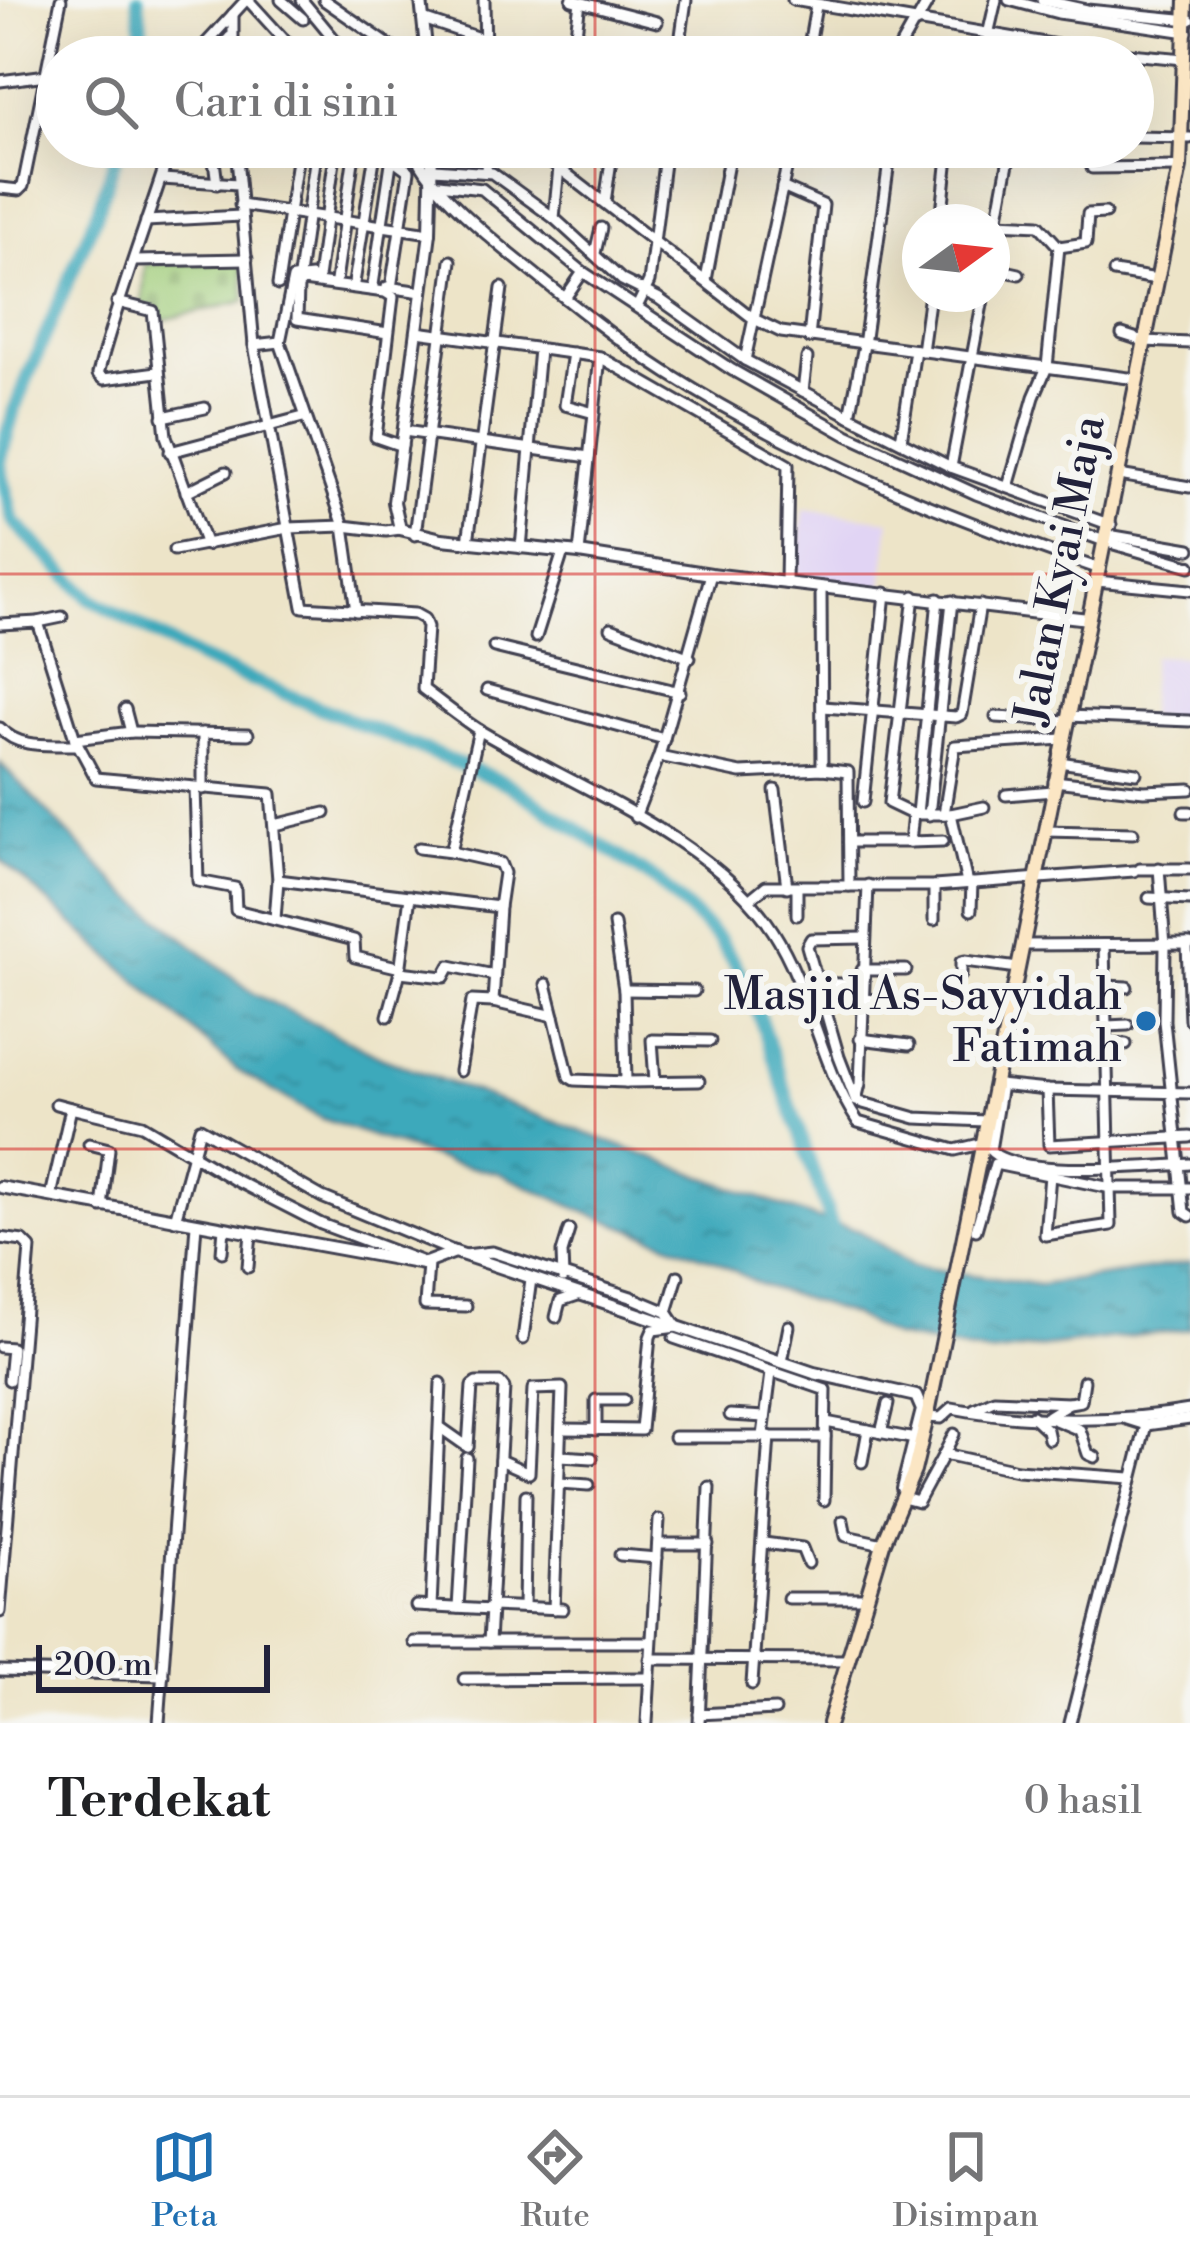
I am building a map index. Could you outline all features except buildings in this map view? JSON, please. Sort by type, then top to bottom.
[{"type":"main road","name":"Jalan Kyai Maja","points":[[829,1723],[883,1544],[914,1472],[985,1120],[997,1084],[1187,138],[1186,0]]},
{"type":"street","points":[[54,36],[61,0]]},
{"type":"street","points":[[213,36],[247,0],[280,36]]},
{"type":"street","points":[[280,0],[303,19]]},
{"type":"street","points":[[302,0],[332,36]]},
{"type":"street","points":[[324,0],[376,36]]},
{"type":"street","points":[[421,0],[425,36]]},
{"type":"street","points":[[484,0],[484,36]]},
{"type":"street","points":[[681,36],[686,0]]},
{"type":"street","points":[[793,0],[993,36]]},
{"type":"street","points":[[907,36],[927,3],[911,0]]},
{"type":"street","points":[[988,35],[996,0]]},
{"type":"street","points":[[1009,0],[1058,13],[1188,26]]},
{"type":"street","points":[[1042,0],[1188,26]]},
{"type":"street","points":[[574,36],[576,1],[657,22]]},
{"type":"street","points":[[811,36],[816,7]]},
{"type":"street","points":[[230,36],[233,14]]},
{"type":"street","points":[[423,19],[468,36]]},
{"type":"street","points":[[1154,57],[1184,59]]},
{"type":"street","points":[[0,81],[36,76]]},
{"type":"street","points":[[0,188],[19,190],[23,186],[36,126]]},
{"type":"street","points":[[1154,137],[1187,138]]},
{"type":"street","points":[[1154,167],[1180,167]]},
{"type":"street","points":[[157,372],[99,377],[117,302],[165,168]]},
{"type":"street","points":[[215,168],[217,184]]},
{"type":"street","points":[[237,168],[254,345],[303,607],[416,614],[424,619],[423,689],[479,730],[707,862],[750,899],[776,934],[798,979],[833,1078],[853,1105],[916,1118],[985,1120]]},
{"type":"street","points":[[278,285],[296,168]]},
{"type":"street","points":[[299,276],[314,168]]},
{"type":"street","points":[[318,278],[333,168]]},
{"type":"street","points":[[336,280],[352,168]]},
{"type":"street","points":[[354,283],[371,168]]},
{"type":"street","points":[[373,285],[390,168]]},
{"type":"street","points":[[392,288],[409,171],[406,168]]},
{"type":"street","points":[[420,168],[436,178],[482,189],[581,270],[732,370],[847,435],[976,494],[1108,534],[1190,549]]},
{"type":"street","points":[[400,529],[394,502],[435,168]]},
{"type":"street","points":[[482,189],[486,168]]},
{"type":"street","points":[[554,218],[559,168]]},
{"type":"street","points":[[562,168],[754,319],[781,332],[1136,379]]},
{"type":"street","points":[[605,202],[610,168]]},
{"type":"street","points":[[637,307],[645,292],[655,240],[664,168]]},
{"type":"street","points":[[706,280],[727,168]]},
{"type":"street","points":[[745,360],[786,168]]},
{"type":"street","points":[[850,416],[888,168]]},
{"type":"street","points":[[943,204],[947,168]]},
{"type":"street","points":[[1000,204],[1007,168]]},
{"type":"street","points":[[436,178],[486,172],[507,182],[622,280],[745,360],[951,467],[1190,566]]},
{"type":"street","points":[[436,178],[479,229],[669,374],[833,462],[981,527],[1066,557],[1099,575],[1190,590]]},
{"type":"street","points":[[162,179],[238,184]]},
{"type":"street","points":[[782,187],[823,205],[809,338]]},
{"type":"street","points":[[146,221],[241,211],[308,215],[430,233]]},
{"type":"street","points":[[1059,247],[1086,243],[1088,214],[1105,213]]},
{"type":"street","points":[[1008,487],[1047,367],[1059,247],[1039,225],[1010,224]]},
{"type":"street","points":[[565,298],[601,228]]},
{"type":"street","points":[[135,261],[247,259]]},
{"type":"street","points":[[415,535],[451,261]]},
{"type":"street","points":[[1010,272],[1019,274]]},
{"type":"street","points":[[1114,272],[1157,279]]},
{"type":"street","points":[[356,611],[344,526],[280,342],[291,288],[294,276],[299,276],[422,292]]},
{"type":"street","points":[[263,283],[291,288]]},
{"type":"street","points":[[388,333],[296,319],[300,283],[390,293],[388,333],[376,440],[402,446]]},
{"type":"street","points":[[468,542],[502,288]]},
{"type":"street","points":[[117,302],[154,310],[157,372],[170,452],[206,545]]},
{"type":"street","points":[[901,441],[926,312]]},
{"type":"street","points":[[951,467],[980,312]]},
{"type":"street","points":[[417,332],[600,356],[788,465],[786,583]]},
{"type":"street","points":[[1122,334],[1190,343]]},
{"type":"street","points":[[254,345],[280,342]]},
{"type":"street","points":[[521,548],[539,349]]},
{"type":"street","points":[[573,352],[566,406],[594,413]]},
{"type":"street","points":[[579,553],[600,356]]},
{"type":"street","points":[[802,391],[807,358]]},
{"type":"street","points":[[163,416],[206,408]]},
{"type":"street","points":[[170,452],[303,417]]},
{"type":"street","points":[[404,431],[589,457]]},
{"type":"street","points":[[186,492],[226,472]]},
{"type":"street","points":[[1119,475],[1190,487]]},
{"type":"street","points":[[174,550],[288,528],[400,529],[415,535],[711,574],[1088,619]]},
{"type":"street","points":[[536,637],[562,552]]},
{"type":"street","points":[[1053,615],[1066,557]]},
{"type":"street","points":[[635,817],[680,692],[711,574]]},
{"type":"street","points":[[821,587],[822,769]]},
{"type":"street","points":[[862,802],[885,593]]},
{"type":"street","points":[[914,596],[889,803],[919,814],[984,807]]},
{"type":"street","points":[[919,814],[938,599]]},
{"type":"street","points":[[910,842],[942,716],[952,602]]},
{"type":"street","points":[[824,707],[956,717],[965,708],[980,605]]},
{"type":"street","points":[[0,624],[62,617]]},
{"type":"street","points":[[38,622],[76,742],[96,778],[271,794],[278,880],[275,919]]},
{"type":"street","points":[[611,628],[690,658]]},
{"type":"street","points":[[494,646],[680,692]]},
{"type":"street","points":[[487,690],[664,739]]},
{"type":"street","points":[[125,709],[131,732]]},
{"type":"street","points":[[996,717],[1190,721]]},
{"type":"street","points":[[0,728],[9,739],[21,743],[76,742],[131,732],[248,734]]},
{"type":"street","points":[[451,852],[479,730]]},
{"type":"street","points":[[202,733],[198,880],[232,886],[234,909],[354,940],[355,957],[444,977],[450,966],[494,975]]},
{"type":"street","points":[[970,910],[970,883],[948,814],[956,746],[1064,740]]},
{"type":"street","points":[[659,756],[741,773],[845,771],[850,776],[849,886]]},
{"type":"street","points":[[1059,762],[1136,773]]},
{"type":"street","points":[[1006,795],[1054,786],[1144,791],[1190,788]]},
{"type":"street","points":[[775,790],[797,915]]},
{"type":"street","points":[[275,825],[325,813]]},
{"type":"street","points":[[896,841],[898,825]]},
{"type":"street","points":[[1045,831],[1132,833]]},
{"type":"street","points":[[849,842],[943,841]]},
{"type":"street","points":[[419,848],[500,863],[504,873],[494,1002]]},
{"type":"street","points":[[499,907],[513,857]]},
{"type":"street","points":[[1159,868],[1164,1021],[1171,1092],[1184,1138],[1184,1211],[1190,1216]]},
{"type":"street","points":[[750,899],[761,888],[934,886],[1190,869]]},
{"type":"street","points":[[278,880],[499,907]]},
{"type":"street","points":[[853,1105],[860,1084],[868,885]]},
{"type":"street","points":[[934,886],[934,920]]},
{"type":"street","points":[[388,1016],[401,970],[410,896]]},
{"type":"street","points":[[1149,898],[1190,900]]},
{"type":"street","points":[[614,924],[624,990],[626,1082]]},
{"type":"street","points":[[864,938],[809,940],[807,946],[862,1125],[955,1150],[980,1148]]},
{"type":"street","points":[[1023,945],[1188,944],[1190,1020]]},
{"type":"street","points":[[1050,1175],[1045,1235],[1110,1226],[1104,946]]},
{"type":"street","points":[[961,975],[962,961],[1018,968]]},
{"type":"street","points":[[862,970],[906,970]]},
{"type":"street","points":[[819,983],[862,985]]},
{"type":"street","points":[[546,984],[571,1079],[699,1081]]},
{"type":"street","points":[[1105,986],[1127,987]]},
{"type":"street","points":[[624,990],[694,991]]},
{"type":"street","points":[[862,999],[906,1002]]},
{"type":"street","points":[[460,1070],[472,1001],[554,1016]]},
{"type":"street","points":[[1107,1026],[1128,1025]]},
{"type":"street","points":[[860,1039],[909,1045]]},
{"type":"street","points":[[655,1082],[652,1040],[710,1042]]},
{"type":"street","points":[[1108,1043],[1126,1043]]},
{"type":"street","points":[[1185,1164],[1035,1165],[992,1154],[997,1084],[1190,1094]]},
{"type":"street","points":[[1047,1090],[1049,1145],[1184,1138]]},
{"type":"street","points":[[56,1104],[137,1123],[321,1224],[667,1312],[696,1334],[814,1373],[916,1396],[922,1405],[901,1503],[918,1502],[954,1434]]},
{"type":"street","points":[[51,1196],[70,1108]]},
{"type":"street","points":[[175,1220],[200,1128],[322,1197],[445,1258]]},
{"type":"street","points":[[89,1144],[110,1149],[102,1207]]},
{"type":"street","points":[[976,1230],[993,1165],[1111,1188],[1186,1189]]},
{"type":"street","points":[[0,1187],[250,1233],[445,1258],[492,1252],[561,1275],[578,1289],[682,1324]]},
{"type":"street","points":[[159,1723],[196,1224]]},
{"type":"street","points":[[222,1252],[224,1228]]},
{"type":"street","points":[[561,1275],[569,1230]]},
{"type":"street","points":[[248,1267],[250,1233]]},
{"type":"street","points":[[0,1238],[23,1241],[30,1248],[2,1538],[0,1612]]},
{"type":"street","points":[[445,1258],[425,1305],[466,1306]]},
{"type":"street","points":[[556,1317],[560,1301],[578,1289],[585,1267]]},
{"type":"street","points":[[667,1312],[678,1276]]},
{"type":"street","points":[[523,1339],[531,1279]]},
{"type":"street","points":[[563,1429],[641,1430],[650,1337],[653,1330],[682,1324]]},
{"type":"street","points":[[782,1362],[789,1326]]},
{"type":"street","points":[[696,1334],[677,1334],[674,1339],[826,1390],[824,1500]]},
{"type":"street","points":[[0,1348],[12,1348],[9,1380]]},
{"type":"street","points":[[752,1684],[771,1373]]},
{"type":"street","points":[[970,1412],[994,1400],[1081,1401],[1084,1381]]},
{"type":"street","points":[[430,1607],[441,1383]]},
{"type":"street","points":[[441,1428],[468,1447],[472,1386],[500,1383],[504,1388],[489,1642]]},
{"type":"street","points":[[416,1606],[558,1609],[562,1388],[535,1387],[529,1473],[500,1460]]},
{"type":"street","points":[[596,1430],[596,1400],[624,1400]]},
{"type":"street","points":[[1048,1416],[1069,1402]]},
{"type":"street","points":[[881,1432],[888,1404]]},
{"type":"street","points":[[927,1417],[940,1418],[952,1408],[1122,1418],[1190,1410]]},
{"type":"street","points":[[999,1414],[1013,1424]]},
{"type":"street","points":[[730,1415],[765,1417]]},
{"type":"street","points":[[1033,1416],[1049,1439]]},
{"type":"street","points":[[1048,1416],[1080,1430],[1088,1454],[1095,1457]]},
{"type":"street","points":[[1122,1418],[1146,1426],[1190,1419]]},
{"type":"street","points":[[826,1422],[915,1439]]},
{"type":"street","points":[[1070,1723],[1146,1426]]},
{"type":"street","points":[[862,1462],[868,1430]]},
{"type":"street","points":[[674,1437],[825,1437]]},
{"type":"street","points":[[944,1454],[1030,1472],[1132,1478]]},
{"type":"street","points":[[561,1456],[592,1458]]},
{"type":"street","points":[[458,1608],[467,1458]]},
{"type":"street","points":[[560,1483],[589,1485]]},
{"type":"street","points":[[709,1487],[699,1718],[775,1710]]},
{"type":"street","points":[[524,1607],[526,1495]]},
{"type":"street","points":[[647,1723],[659,1520]]},
{"type":"street","points":[[843,1521],[846,1536],[883,1544]]},
{"type":"street","points":[[764,1543],[802,1548],[808,1563]]},
{"type":"street","points":[[658,1544],[708,1544]]},
{"type":"street","points":[[620,1556],[657,1558]]},
{"type":"street","points":[[788,1598],[866,1598]]},
{"type":"street","points":[[414,1642],[651,1642]]},
{"type":"street","points":[[650,1659],[847,1660]]},
{"type":"street","points":[[0,1672],[163,1675]]},
{"type":"street","points":[[464,1679],[649,1678]]},
{"type":"shaded area","points":[[804,509],[890,520],[882,590],[796,579]]},
{"type":"shaded area","points":[[1152,656],[1190,657],[1190,719],[1148,718]]},
{"type":"green space","points":[[242,262],[245,301],[158,321],[158,307],[142,305],[145,264]]},
{"type":"water","points":[[0,763],[123,890],[253,993],[383,1058],[860,1231],[913,1266],[1040,1285],[1190,1263],[1190,1329],[989,1354],[894,1337],[850,1314],[759,1284],[714,1260],[585,1212],[496,1172],[449,1163],[320,1118],[237,1070],[0,859]]},
{"type":"waterway","points":[[138,0],[142,36]]},
{"type":"waterway","points":[[112,168],[14,410],[0,463],[13,521],[90,598],[197,658],[506,783],[658,882],[719,939],[748,984],[836,1237]]},
{"type":"place","name":"Masjid As-Sayyidah Fatimah","points":[[1146,1021]]}]
